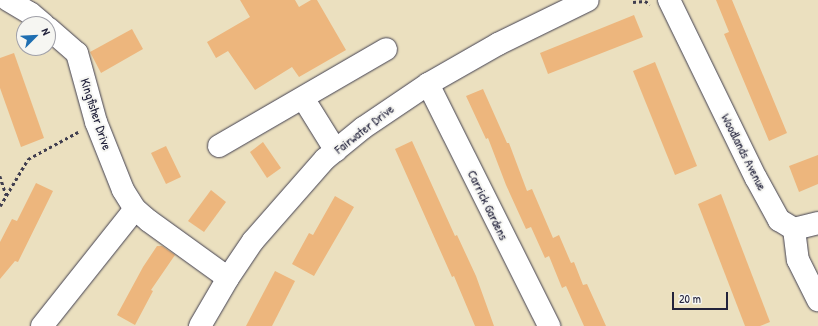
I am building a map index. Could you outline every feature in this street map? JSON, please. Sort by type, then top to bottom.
[{"type":"street","points":[[8,0],[34,16]]},
{"type":"street","name":"Fairwater Drive","points":[[200,326],[252,241],[325,159],[393,106],[428,84],[498,44],[588,0]]},
{"type":"street","name":"Woodlands Avenue","points":[[669,0],[775,213],[779,220],[794,229]]},
{"type":"street","name":"Kingfisher Drive","points":[[56,35],[77,53],[96,122],[123,190],[134,209],[228,278]]},
{"type":"street","points":[[219,146],[386,49]]},
{"type":"street","name":"Carrick Gardens","points":[[428,84],[548,326]]},
{"type":"street","points":[[303,98],[336,151]]},
{"type":"street","points":[[42,326],[134,209]]},
{"type":"street","points":[[818,222],[794,229],[798,260],[818,300]]},
{"type":"path","points":[[0,206],[28,159],[96,122]]},
{"type":"path","points":[[0,176],[6,195]]},
{"type":"building","points":[[240,0],[295,0],[299,7],[311,0],[317,0],[346,50],[299,77],[292,67],[255,90],[228,51],[216,58],[207,42],[250,17]]},
{"type":"building","points":[[716,0],[732,0],[787,133],[769,141],[724,34],[729,32]]},
{"type":"building","points":[[634,15],[643,37],[548,74],[540,53]]},
{"type":"building","points":[[132,29],[143,49],[101,73],[90,52]]},
{"type":"building","points":[[14,53],[44,138],[21,147],[0,88],[0,58]]},
{"type":"building","points":[[655,62],[697,166],[675,175],[633,71]]},
{"type":"building","points":[[483,89],[507,143],[509,143],[527,191],[532,189],[553,238],[559,235],[571,263],[574,262],[583,285],[587,284],[606,326],[584,326],[566,286],[562,288],[549,256],[545,258],[531,227],[526,229],[506,185],[488,138],[486,139],[466,96]]},
{"type":"building","points":[[412,141],[455,236],[457,235],[476,276],[494,326],[475,326],[454,276],[452,277],[395,149]]},
{"type":"building","points":[[263,142],[281,168],[267,178],[250,152]]},
{"type":"building","points":[[166,146],[181,177],[166,184],[151,153]]},
{"type":"building","points":[[818,155],[818,184],[799,192],[789,166]]},
{"type":"building","points":[[36,183],[53,191],[18,262],[15,261],[0,279],[0,242],[12,219],[17,221]]},
{"type":"building","points":[[211,190],[226,202],[204,232],[188,221]]},
{"type":"building","points":[[721,194],[770,322],[760,326],[745,326],[698,204]]},
{"type":"building","points":[[335,196],[354,207],[314,276],[292,264],[309,233],[313,235]]},
{"type":"building","points":[[157,246],[162,246],[175,255],[151,290],[153,291],[135,325],[117,315],[143,267]]},
{"type":"building","points":[[275,271],[295,281],[272,326],[246,326]]}]
